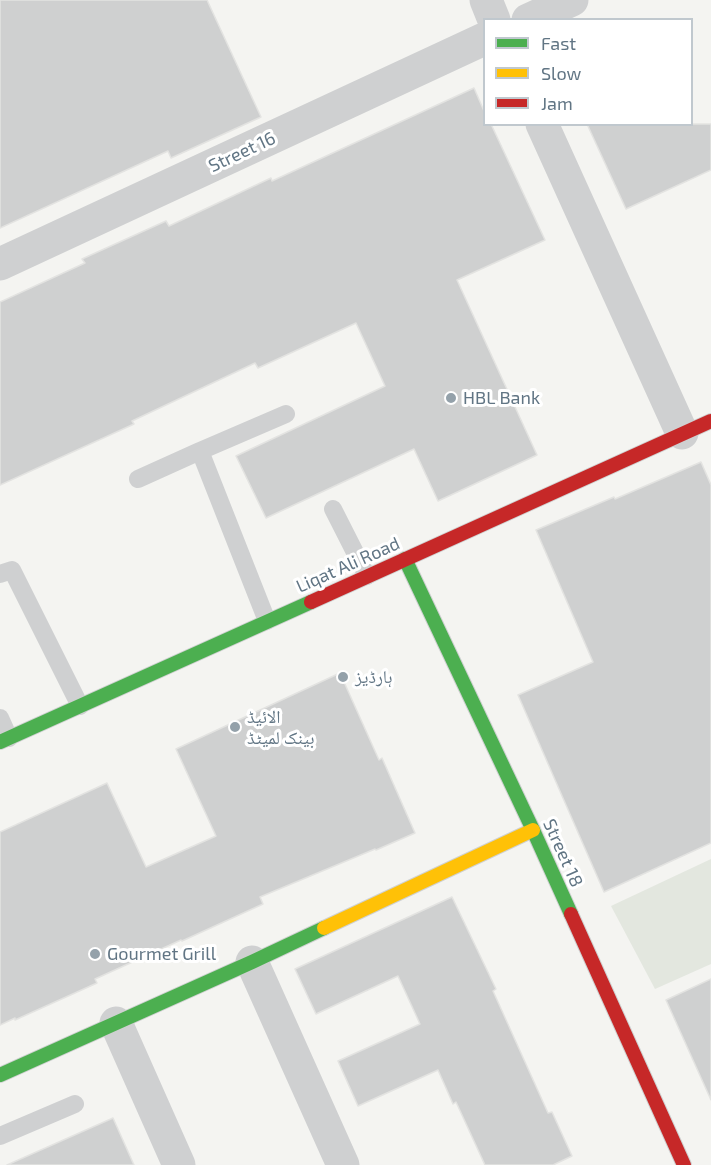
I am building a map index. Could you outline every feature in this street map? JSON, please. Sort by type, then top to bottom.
[{"type":"street","points":[[486,0],[493,18]]},
{"type":"street","points":[[532,18],[572,0]]},
{"type":"street","name":"Street 16","points":[[0,264],[483,39]]},
{"type":"street","points":[[543,126],[697,427]]},
{"type":"street","name":"Liqat Ali Road","points":[[4,740],[697,427]]},
{"type":"street","name":"Street 18","points":[[405,559],[533,830],[684,1165]]},
{"type":"street","points":[[0,1075],[252,962],[533,830]]},
{"type":"street","points":[[252,962],[343,1165]]},
{"type":"street","points":[[116,1023],[179,1165]]},
{"type":"lane","points":[[138,479],[286,414]]},
{"type":"lane","points":[[200,451],[267,621]]},
{"type":"lane","points":[[333,509],[367,576]]},
{"type":"lane","points":[[0,574],[12,570],[80,706]]},
{"type":"lane","points":[[0,718],[4,740]]},
{"type":"lane","points":[[0,1136],[75,1104]]},
{"type":"shaded area","points":[[711,859],[711,964],[655,989],[611,906]]},
{"type":"building","points":[[0,0],[207,0],[261,117],[171,158],[168,151],[0,228]]},
{"type":"building","points":[[474,88],[483,109],[483,126],[492,126],[545,240],[457,280],[537,455],[438,501],[414,449],[266,518],[236,456],[385,386],[356,323],[258,368],[255,363],[132,421],[134,424],[0,485],[0,302],[85,263],[82,259],[166,221],[169,226],[271,178],[272,181]]},
{"type":"building","points":[[711,124],[711,170],[626,209],[588,126]]},
{"type":"building","points":[[701,462],[711,485],[711,843],[604,892],[518,695],[593,662],[536,530]]},
{"type":"building","points":[[340,673],[379,760],[382,758],[415,833],[260,897],[263,904],[95,979],[97,983],[0,1025],[0,832],[107,783],[146,867],[216,836],[176,749]]},
{"type":"building","points":[[452,897],[496,989],[493,991],[548,1113],[552,1112],[572,1156],[553,1165],[485,1165],[456,1102],[453,1104],[438,1070],[358,1106],[338,1061],[420,1024],[398,976],[316,1014],[295,969]]},
{"type":"building","points":[[711,979],[711,1100],[666,1000]]},
{"type":"building","points":[[113,1118],[134,1165],[7,1165]]},
{"type":"traffic: fast","points":[[405,559],[571,914]]},
{"type":"traffic: fast","points":[[0,742],[311,602]]},
{"type":"traffic: fast","points":[[0,1075],[324,928]]},
{"type":"traffic: slow","points":[[324,928],[533,830]]},
{"type":"traffic: jam","points":[[311,602],[711,421]]},
{"type":"traffic: jam","points":[[571,914],[684,1165]]},
{"type":"place","name":"HBL Bank","points":[[451,398]]},
{"type":"place","name":"ہارڈیز","points":[[343,677]]},
{"type":"place","name":"الائیڈ بینک لمیٹڈ","points":[[235,727]]},
{"type":"place","name":"Gourmet Grill","points":[[95,954]]}]
